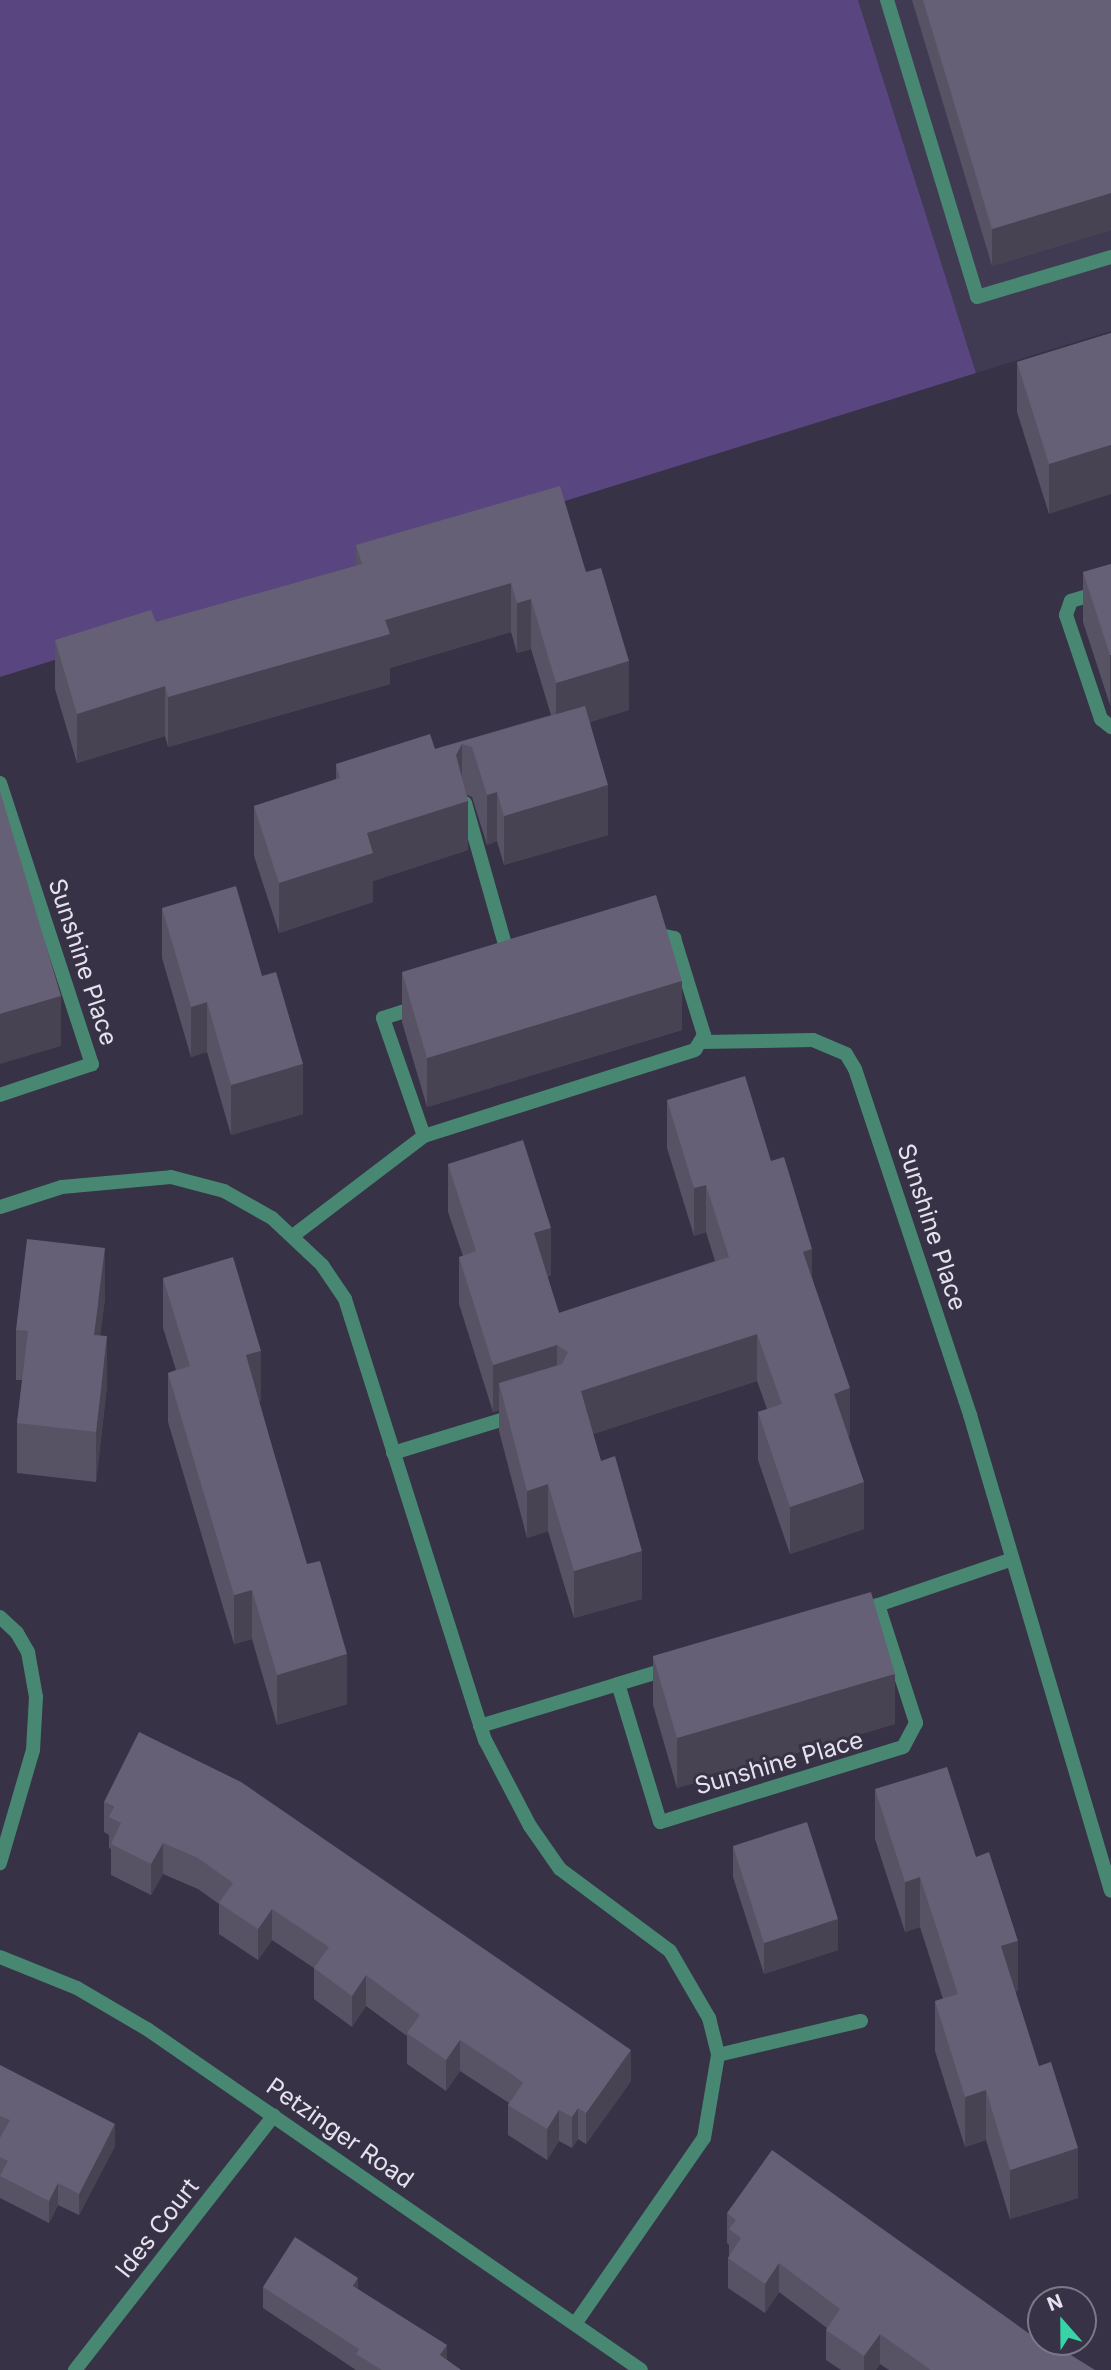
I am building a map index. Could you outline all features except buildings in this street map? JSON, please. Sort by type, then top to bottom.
[{"type":"street","points":[[887,0],[977,297],[1111,257]]},
{"type":"street","points":[[1111,589],[1071,601],[1066,615],[1101,719],[1111,727]]},
{"type":"street","name":"Sunshine Place","points":[[0,782],[92,1064],[0,1096]]},
{"type":"street","points":[[465,803],[513,973]]},
{"type":"street","points":[[425,1136],[383,1018],[513,973],[651,933],[674,937],[704,1035],[700,1042]]},
{"type":"street","name":"Sunshine Place","points":[[294,1235],[425,1136],[695,1050],[700,1042],[813,1040],[846,1054],[855,1069],[962,1390],[1111,1891]]},
{"type":"street","points":[[0,1207],[62,1187],[171,1177],[224,1192],[294,1235],[345,1299],[480,1726],[525,1817],[560,1869],[670,1951],[709,2018],[718,2055],[704,2138],[575,2324]]},
{"type":"street","points":[[394,1453],[534,1410]]},
{"type":"street","points":[[480,1726],[878,1605],[1012,1559]]},
{"type":"street","name":"Sunshine Place","points":[[618,1684],[660,1822],[891,1754],[912,1737],[916,1723],[878,1605]]},
{"type":"street","points":[[0,1617],[17,1633],[27,1652],[36,1697],[33,1750],[0,1863]]},
{"type":"street","name":"Petzinger Road","points":[[0,1958],[89,1995],[275,2115],[641,2370]]},
{"type":"street","points":[[718,2055],[862,2021]]},
{"type":"street","name":"Ides Court","points":[[75,2370],[275,2115]]},
{"type":"shaded area","points":[[0,0],[858,0],[976,373],[0,677]]},
{"type":"shaded area","points":[[858,0],[1111,0],[1111,331],[976,373]]}]
